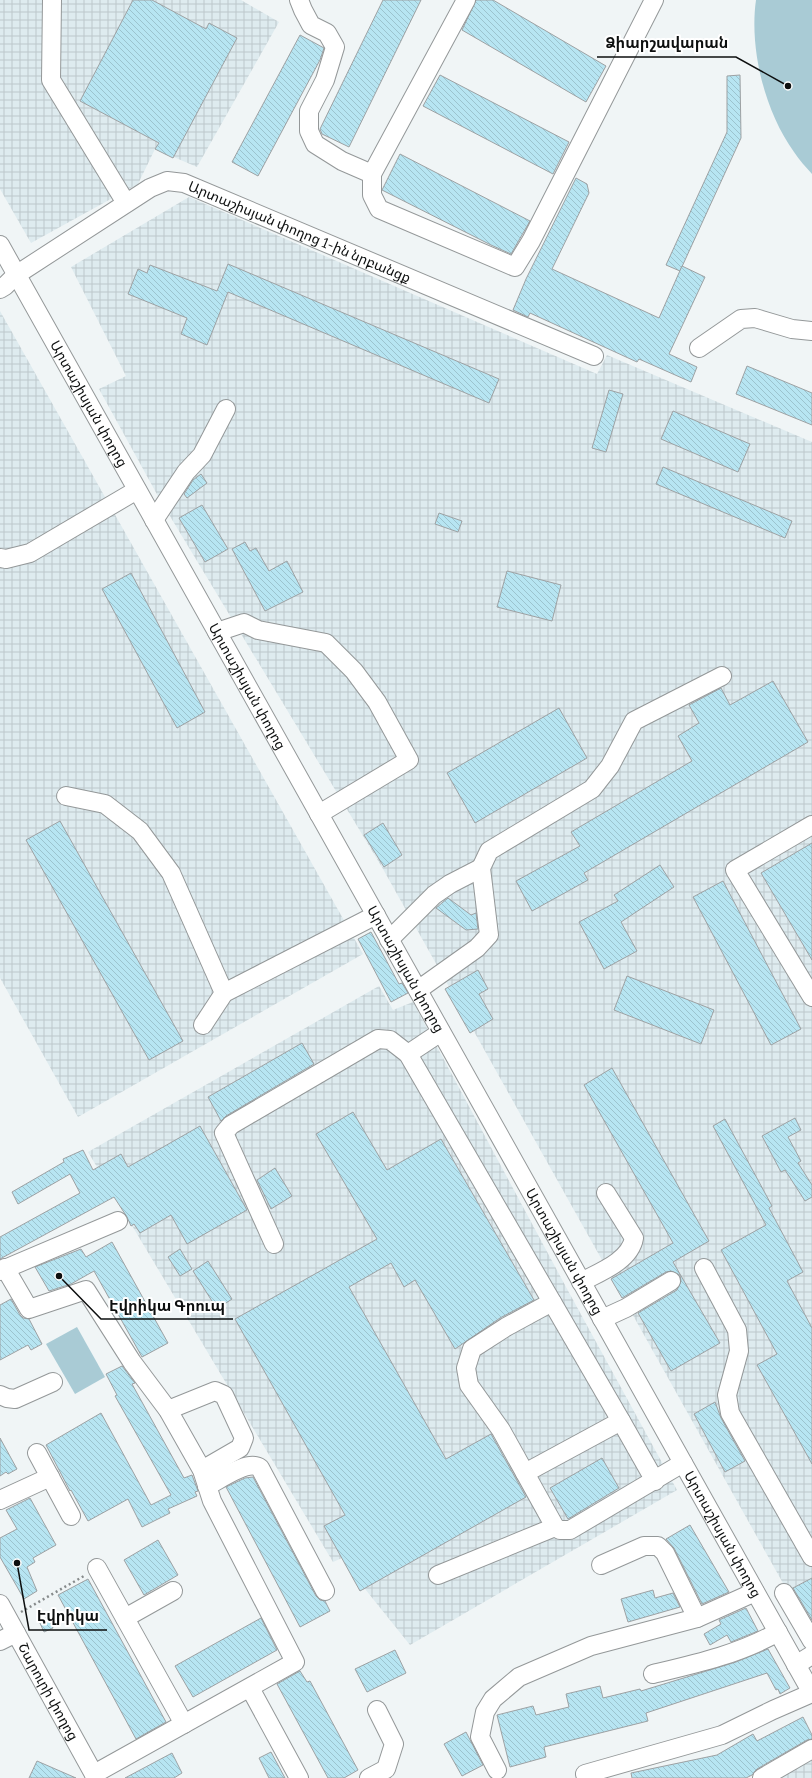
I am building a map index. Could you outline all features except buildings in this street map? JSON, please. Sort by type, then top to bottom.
[{"type":"street","points":[[52,0],[51,80],[126,203]]},
{"type":"street","points":[[299,0],[302,10],[311,25],[327,33],[336,47],[325,80],[309,111],[309,131],[315,144],[342,161],[372,174]]},
{"type":"street","points":[[466,0],[372,174],[372,195],[379,209],[515,267],[531,241],[654,0]]},
{"type":"street","name":"Արտաշիսյան փողոց 1-ին նրբանցք","points":[[0,289],[16,275],[126,203],[150,188],[167,181],[184,183],[594,356]]},
{"type":"street","name":"Արտաշիսյան փողոց","points":[[0,245],[812,1693]]},
{"type":"street","points":[[699,348],[741,319],[755,318],[792,329],[812,331]]},
{"type":"street","points":[[154,520],[186,472],[202,455],[226,409]]},
{"type":"street","points":[[0,558],[6,559],[30,552],[137,490]]},
{"type":"street","points":[[217,632],[244,623],[258,630],[326,643],[354,671],[377,702],[410,760],[319,814]]},
{"type":"street","points":[[418,990],[477,948],[489,936],[481,868],[489,851],[592,789],[610,766],[634,721],[722,676]]},
{"type":"street","points":[[66,796],[105,804],[140,831],[171,873],[224,993]]},
{"type":"street","points":[[812,824],[735,870],[812,997]]},
{"type":"street","points":[[389,940],[434,894],[481,868]]},
{"type":"street","points":[[203,1025],[224,993],[376,915]]},
{"type":"street","points":[[408,1054],[441,1032]]},
{"type":"street","points":[[274,1244],[224,1133],[231,1125],[378,1039],[390,1040],[408,1054],[622,1421],[655,1481]]},
{"type":"street","points":[[581,1282],[605,1269],[626,1255],[634,1242],[634,1238],[606,1193]]},
{"type":"street","points":[[95,1776],[295,1662],[212,1501],[205,1478],[168,1410],[132,1362],[86,1290],[28,1309],[2,1269],[118,1221]]},
{"type":"street","points":[[704,1268],[737,1330],[740,1351],[727,1395],[730,1413],[812,1558]]},
{"type":"street","points":[[602,1319],[626,1308],[672,1281]]},
{"type":"street","points":[[552,1302],[506,1327],[472,1349],[466,1368],[469,1385],[501,1430],[555,1527],[560,1530],[570,1530],[683,1464]]},
{"type":"street","points":[[0,1395],[15,1399],[53,1382]]},
{"type":"street","points":[[168,1410],[214,1391],[224,1396],[244,1438],[240,1448],[205,1478]]},
{"type":"street","points":[[525,1473],[622,1421]]},
{"type":"street","points":[[37,1453],[71,1516]]},
{"type":"street","points":[[205,1478],[246,1466],[256,1465],[260,1468],[325,1591]]},
{"type":"street","points":[[0,1500],[50,1477]]},
{"type":"street","points":[[438,1575],[555,1527]]},
{"type":"street","points":[[601,1565],[644,1546],[658,1546],[665,1553],[697,1618]]},
{"type":"street","points":[[97,1568],[184,1724]]},
{"type":"street","points":[[125,1618],[173,1590]]},
{"type":"street","points":[[497,1770],[480,1737],[485,1712],[493,1698],[519,1678],[591,1646],[697,1618],[755,1592]]},
{"type":"street","points":[[784,1593],[812,1641]]},
{"type":"street","points":[[0,1641],[8,1619]]},
{"type":"street","name":"Շարուրի փողոց","points":[[8,1619],[95,1776]]},
{"type":"street","points":[[653,1674],[706,1661],[736,1651],[763,1641],[778,1632]]},
{"type":"street","points":[[796,1665],[812,1655]]},
{"type":"street","points":[[250,1688],[299,1778]]},
{"type":"street","points":[[585,1774],[722,1735],[772,1710],[812,1693]]},
{"type":"street","points":[[369,1778],[388,1774],[394,1744],[377,1710]]},
{"type":"street","points":[[762,1778],[812,1749]]},
{"type":"path","points":[[8,1619],[97,1568]]},
{"type":"shaded area","points":[[0,0],[241,0],[279,22],[197,167],[155,149],[138,184],[31,243],[0,189]]},
{"type":"shaded area","points":[[756,0],[812,0],[812,174],[798,158],[784,136],[767,99],[757,59],[754,19]]},
{"type":"shaded area","points":[[189,197],[597,374],[607,355],[812,442],[812,1635],[383,869],[159,498],[99,389],[126,376],[71,267]]},
{"type":"shaded area","points":[[0,311],[363,954],[78,1117],[0,978]]},
{"type":"shaded area","points":[[379,986],[393,1010],[413,1002],[677,1490],[410,1645],[365,1589],[360,1591],[342,1558],[333,1562],[88,1152]]},
{"type":"shaded area","points":[[77,1327],[105,1377],[75,1394],[46,1344]]},
{"type":"shaded area","points":[[812,1756],[812,1778],[771,1778]]},
{"type":"place","name":"Ձիարշավարան","points":[[788,86]]},
{"type":"place","name":"Էվրիկա Գրուպ","points":[[59,1276]]},
{"type":"place","name":"Էվրիկա","points":[[17,1563]]}]
